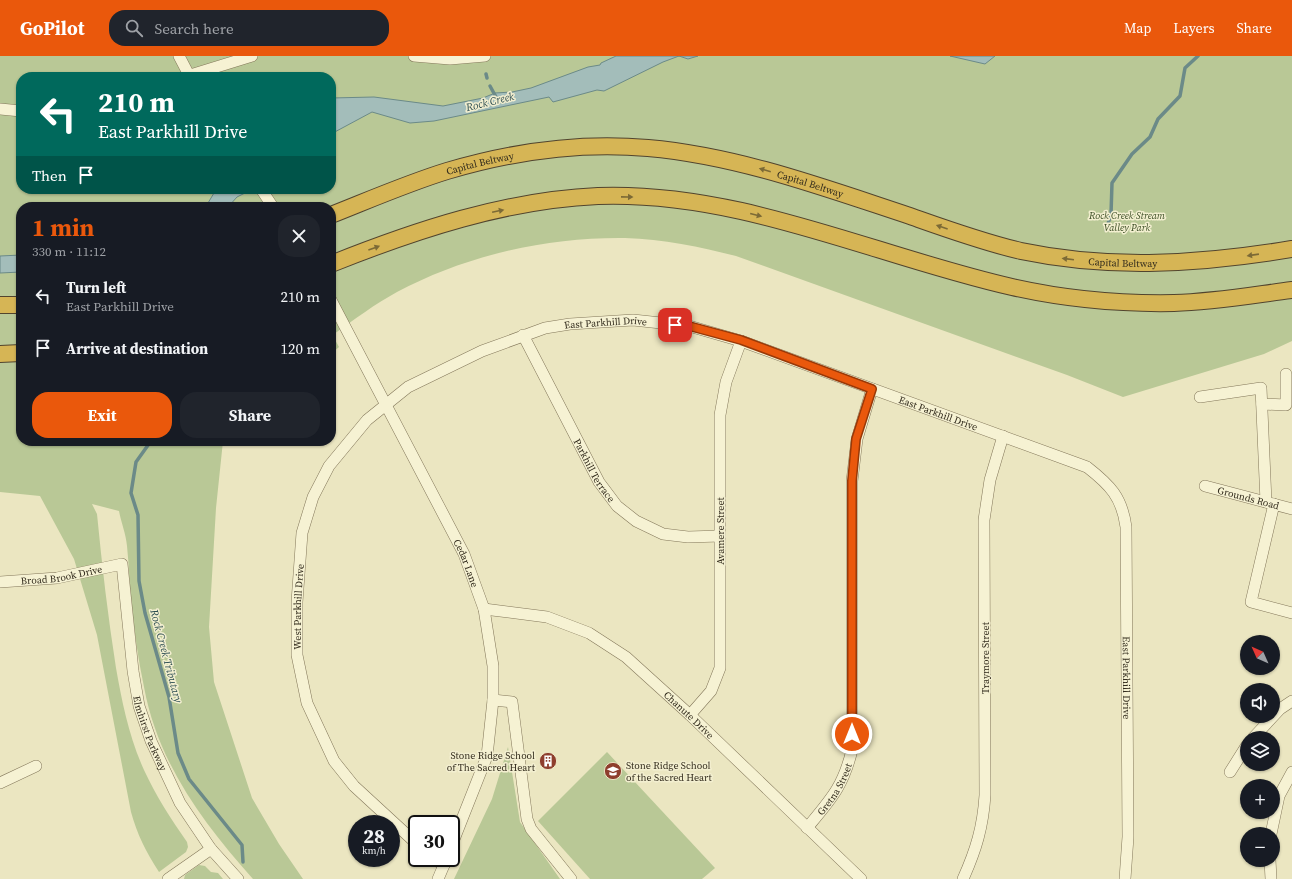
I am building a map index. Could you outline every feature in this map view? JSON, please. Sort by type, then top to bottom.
[{"type":"highway","name":"Capital Beltway","points":[[336,213],[446,172],[498,158],[543,150],[580,148],[647,148],[702,156],[757,167],[969,236],[1020,250],[1069,259],[1127,263],[1178,263],[1292,249]]},
{"type":"highway","points":[[336,262],[417,232],[467,217],[549,201],[598,196],[690,202],[742,211],[801,226],[957,273],[1013,287],[1064,297],[1124,302],[1175,303],[1226,299],[1292,290]]},
{"type":"highway","points":[[0,306],[16,305]]},
{"type":"highway","points":[[0,354],[16,353]]},
{"type":"street","points":[[180,56],[186,72]]},
{"type":"street","points":[[201,72],[252,56]]},
{"type":"street","points":[[414,56],[450,59],[485,56]]},
{"type":"street","points":[[0,109],[16,111]]},
{"type":"street","name":"Cedar Lane","points":[[336,309],[387,404],[464,554],[484,609],[493,666],[493,700],[487,756],[460,824]]},
{"type":"street","name":"East Parkhill Drive","points":[[387,404],[408,387],[482,351],[545,328],[570,324],[633,320],[689,326],[741,340],[1087,467],[1108,484],[1124,511],[1126,527],[1128,837],[1126,879]]},
{"type":"street","name":"Parkhill Terrace","points":[[522,336],[599,482],[617,506],[636,521],[663,534],[688,537],[720,536]]},
{"type":"street","name":"Avamere Street","points":[[690,715],[711,690],[720,668],[720,415],[726,382],[741,340]]},
{"type":"street","points":[[1262,404],[1289,405],[1286,374]]},
{"type":"street","points":[[1200,397],[1261,388],[1270,503],[1251,602],[1292,613]]},
{"type":"street","name":"Gretna Street","points":[[807,828],[838,790],[847,771],[852,750],[852,481],[856,439],[872,389]]},
{"type":"street","name":"West Parkhill Drive","points":[[387,404],[367,420],[329,466],[313,497],[302,533],[297,602],[297,655],[307,703],[334,761],[354,786],[408,836]]},
{"type":"street","name":"Traymore Street","points":[[963,879],[975,852],[983,823],[985,795],[984,520],[990,480],[1003,436]]},
{"type":"street","name":"Grounds Road","points":[[1205,486],[1292,509]]},
{"type":"street","name":"Broad Brook Drive","points":[[0,582],[57,578],[122,564]]},
{"type":"street","name":"Elmhirst Parkway","points":[[122,564],[133,671],[139,706],[151,741],[180,803],[211,849],[238,879]]},
{"type":"street","name":"Chanute Drive","points":[[484,609],[547,617],[589,633],[626,657],[690,715],[861,879]]},
{"type":"street","points":[[493,700],[512,702],[524,802],[527,819],[531,829],[571,879]]},
{"type":"street","points":[[1260,731],[1280,709],[1292,701]]},
{"type":"street","points":[[1230,772],[1240,756]]},
{"type":"street","points":[[0,783],[36,766]]},
{"type":"street","points":[[1272,827],[1279,796],[1292,772]]},
{"type":"street","points":[[170,879],[211,849]]},
{"type":"street","points":[[438,879],[443,867]]},
{"type":"street","points":[[1270,867],[1271,879]]},
{"type":"green space","name":"Rock Creek Stream Valley Park","points":[[0,56],[1292,56],[1292,341],[1264,354],[1123,397],[1067,375],[736,256],[681,244],[625,238],[566,241],[537,245],[479,258],[424,279],[397,292],[336,333],[336,202],[16,202],[16,446],[222,446],[216,508],[209,627],[214,682],[252,798],[279,844],[303,879],[253,879],[200,814],[171,766],[151,715],[144,687],[133,622],[126,542],[119,511],[92,504],[97,514],[105,591],[116,668],[130,732],[139,758],[149,780],[175,825],[187,842],[188,847],[186,852],[159,872],[142,843],[131,812],[97,635],[74,559],[40,496],[0,492]]},
{"type":"green space","name":"Rock Creek Stream Valley Park","points":[[336,342],[339,347],[336,350]]},
{"type":"green space","points":[[508,747],[520,822],[560,879],[454,879],[492,799]]},
{"type":"green space","points":[[607,752],[715,868],[702,879],[590,879],[538,821]]},
{"type":"green space","points":[[199,865],[205,866],[211,872],[218,873],[223,879],[184,879],[185,875]]},
{"type":"water","name":"Rock Creek","points":[[616,56],[679,56],[663,62],[604,91],[597,90],[553,102],[549,97],[434,121],[410,123],[372,112],[336,131],[336,98],[374,97],[443,106],[483,98],[495,93],[512,92],[531,88],[588,67],[600,65],[601,63]]},
{"type":"water","points":[[679,56],[698,56],[688,59]]},
{"type":"water","points":[[950,56],[995,56],[985,64]]},
{"type":"water","points":[[213,194],[243,194],[237,197],[232,202],[209,202]]},
{"type":"water","points":[[16,255],[16,272],[0,273],[0,256]]},
{"type":"waterway","points":[[1106,230],[1111,214],[1112,183],[1132,154],[1150,137],[1158,119],[1180,96],[1185,68],[1198,56]]},
{"type":"waterway","points":[[486,74],[487,78]]},
{"type":"waterway","points":[[490,86],[496,97]]},
{"type":"waterway","name":"Rock Creek Tributary","points":[[147,446],[136,462],[131,493],[138,515],[139,581],[145,613],[169,697],[178,753],[189,779],[242,845],[243,862]]},
{"type":"place","name":"Stone Ridge School of The Sacred Heart","points":[[548,761]]},
{"type":"place","name":"Stone Ridge School of the Sacred Heart","points":[[613,771]]},
{"type":"route","points":[[675,325],[689,326],[741,340],[872,389],[856,439],[852,481],[852,734]]}]
